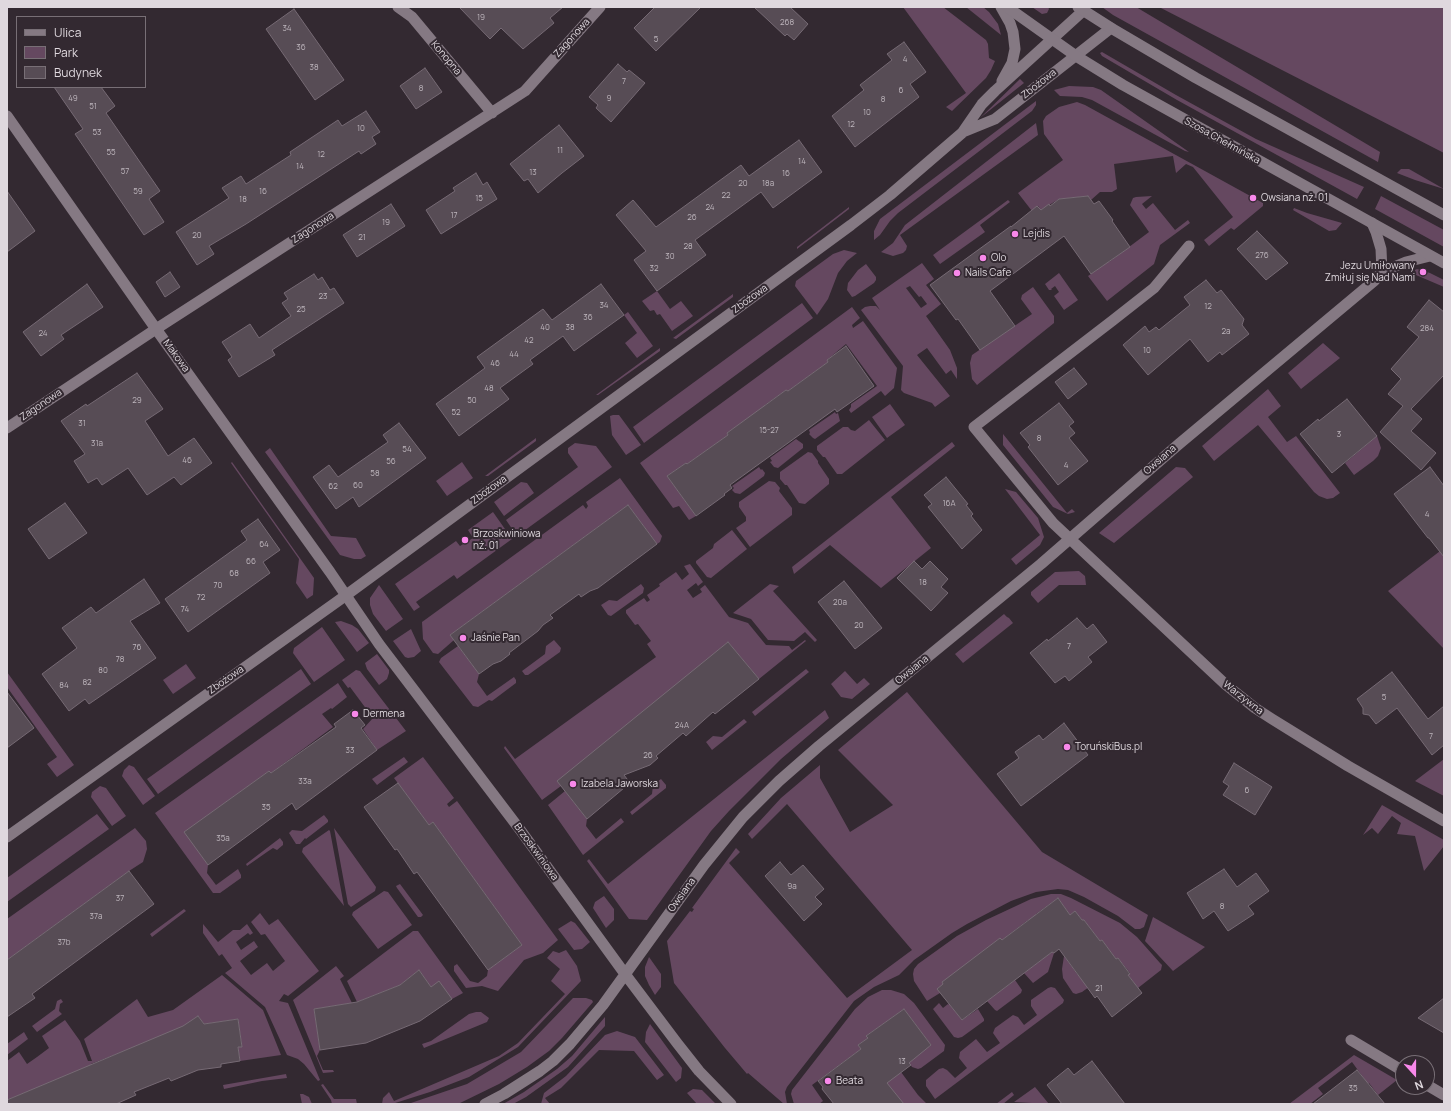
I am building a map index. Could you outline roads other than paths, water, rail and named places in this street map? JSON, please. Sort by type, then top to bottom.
[{"type":"street","name":"Konopna","points":[[398,7],[412,17],[492,113]]},
{"type":"street","name":"Zagonowa","points":[[7,428],[156,329],[525,91],[600,7]]},
{"type":"street","name":"Zbożowa","points":[[996,91],[1008,70],[1014,56],[1015,48],[1010,23],[1001,7]]},
{"type":"street","name":"Szosa Chełmińska","points":[[1007,7],[1076,56],[1167,110],[1444,264]]},
{"type":"street","name":"Zbożowa","points":[[7,837],[345,596],[890,195],[962,133],[982,104],[1052,39],[1081,9]]},
{"type":"street","points":[[1081,9],[1237,101],[1444,214]]},
{"type":"street","name":"Zbożowa","points":[[962,133],[995,119],[1111,28]]},
{"type":"street","name":"Makowa","points":[[7,116],[156,329],[330,572],[345,596]]},
{"type":"street","points":[[1372,224],[1381,249],[1382,272]]},
{"type":"street","name":"Warzywna","points":[[1189,246],[1154,288],[974,427],[1053,523],[1210,672],[1272,720],[1444,821]]},
{"type":"street","name":"Owsiana","points":[[485,1104],[523,1082],[553,1061],[570,1044],[603,1005],[704,865],[736,826],[767,792],[819,746],[1069,539],[1179,444],[1374,281],[1382,272],[1406,262],[1430,256]]},
{"type":"street","name":"Brzoskwiniowa","points":[[345,596],[379,644],[521,831],[625,974],[699,1071],[731,1104]]},
{"type":"street","points":[[1351,1040],[1395,1066]]},
{"type":"street","points":[[1435,1090],[1444,1096]]},
{"type":"place","name":"Owsiana nż. 01","points":[[1253,198]]},
{"type":"place","name":"Lejdis","points":[[1015,234]]},
{"type":"place","name":"Olo","points":[[983,258]]},
{"type":"place","name":"Jezu Umiłowany Zmiłuj się Nad Nami","points":[[1423,272]]},
{"type":"place","name":"Nails Cafe","points":[[957,273]]},
{"type":"place","name":"Brzoskwiniowa nż. 01","points":[[465,540]]},
{"type":"place","name":"Jaśnie Pan","points":[[463,638]]},
{"type":"place","name":"Dermena","points":[[355,714]]},
{"type":"place","name":"ToruńskiBus.pl","points":[[1067,747]]},
{"type":"place","name":"Izabela Jaworska","points":[[573,784]]},
{"type":"place","name":"Beata","points":[[828,1081]]}]
